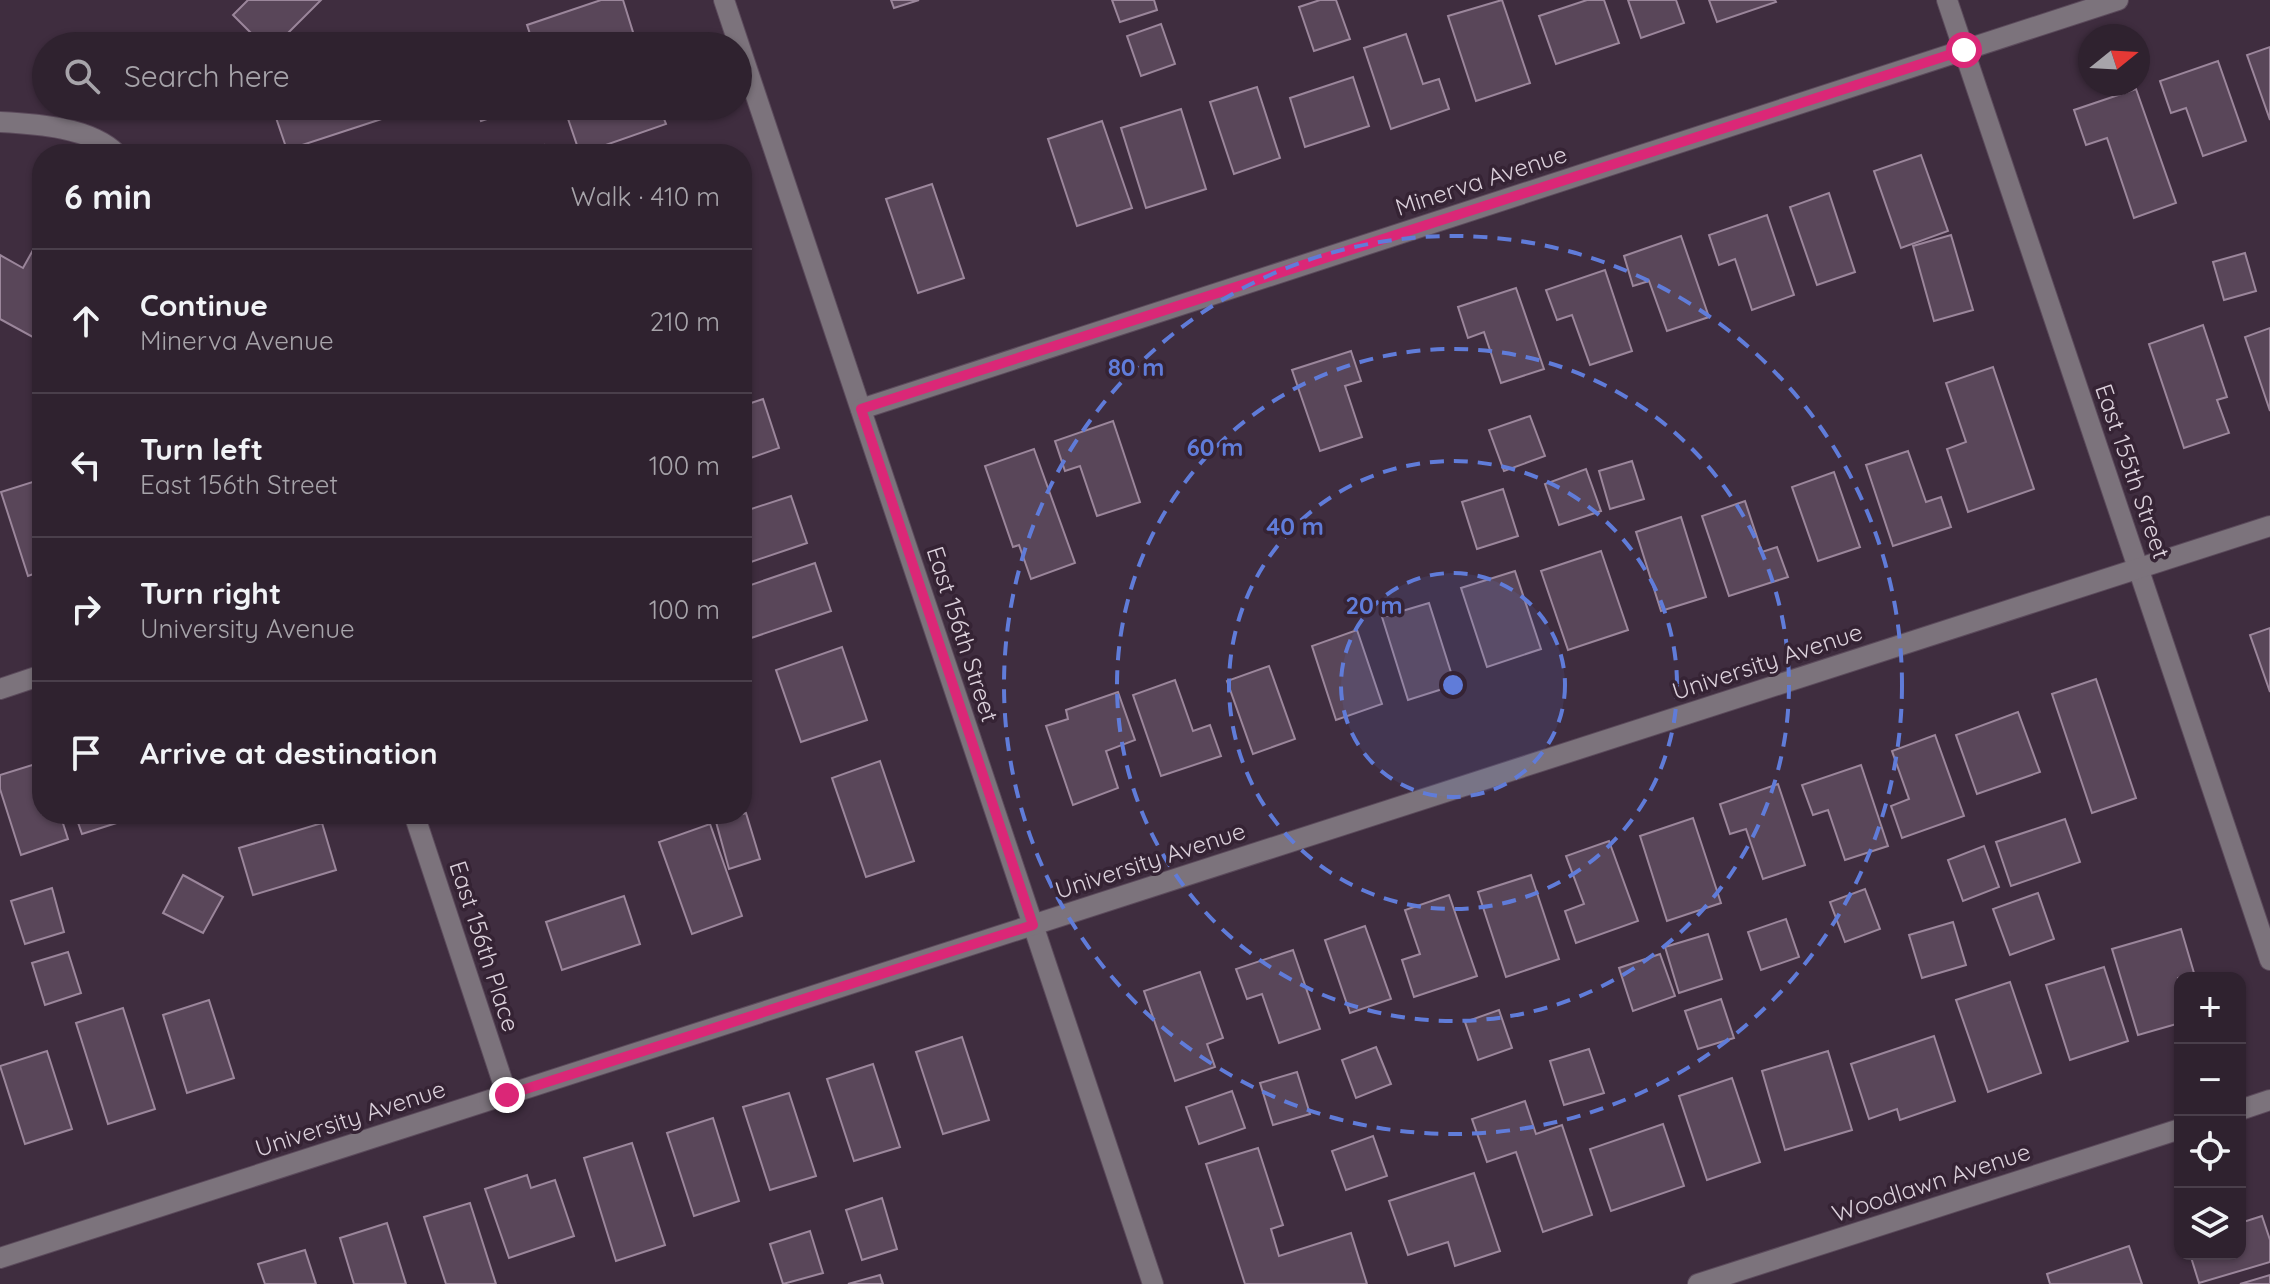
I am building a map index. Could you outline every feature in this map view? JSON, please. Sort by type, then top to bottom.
[{"type":"street","name":"East 156th Street","points":[[724,0],[735,32]]},
{"type":"street","name":"East 155th Street","points":[[1947,0],[2270,960]]},
{"type":"street","name":"Minerva Avenue","points":[[861,409],[2118,0]]},
{"type":"street","name":"East 156th Street","points":[[752,84],[1153,1284]]},
{"type":"street","points":[[0,122],[44,125],[98,144]]},
{"type":"street","name":"University Avenue","points":[[0,1258],[2270,526]]},
{"type":"street","points":[[0,689],[32,678]]},
{"type":"street","name":"East 156th Place","points":[[417,824],[507,1095]]},
{"type":"street","points":[[2246,1108],[2270,1100]]},
{"type":"street","name":"Woodlawn Avenue","points":[[1698,1284],[2174,1131]]},
{"type":"building","points":[[248,0],[321,0],[289,32],[250,32],[233,15]]},
{"type":"building","points":[[601,0],[623,0],[633,32],[529,32],[527,25]]},
{"type":"building","points":[[891,0],[919,0],[894,8]]},
{"type":"building","points":[[1112,0],[1154,0],[1157,10],[1120,22]]},
{"type":"building","points":[[1320,0],[1336,0],[1350,39],[1314,51],[1299,7]]},
{"type":"building","points":[[1502,0],[1530,83],[1476,101],[1448,16]]},
{"type":"building","points":[[1587,0],[1604,0],[1619,43],[1556,64],[1539,16]]},
{"type":"building","points":[[1628,0],[1676,0],[1684,23],[1641,38]]},
{"type":"building","points":[[1709,0],[1775,0],[1776,2],[1717,22]]},
{"type":"building","points":[[1161,24],[1175,64],[1141,76],[1127,36]]},
{"type":"building","points":[[1406,34],[1423,84],[1439,79],[1449,109],[1391,129],[1364,48]]},
{"type":"building","points":[[2270,47],[2270,120],[2247,55]]},
{"type":"building","points":[[2218,61],[2246,141],[2203,156],[2186,108],[2171,113],[2160,81]]},
{"type":"building","points":[[1353,77],[1369,126],[1305,147],[1290,98]]},
{"type":"building","points":[[1257,87],[1280,158],[1234,174],[1210,102]]},
{"type":"building","points":[[2115,96],[2138,96],[2176,203],[2134,218],[2107,138],[2086,145],[2074,110]]},
{"type":"building","points":[[1181,109],[1206,189],[1146,208],[1121,128]]},
{"type":"building","points":[[277,120],[379,120],[305,144],[285,144]]},
{"type":"building","points":[[568,120],[664,120],[666,124],[609,144],[577,144]]},
{"type":"building","points":[[1102,121],[1132,208],[1077,226],[1048,139]]},
{"type":"building","points":[[1921,155],[1948,231],[1901,248],[1874,171]]},
{"type":"building","points":[[932,184],[964,278],[918,293],[886,199]]},
{"type":"building","points":[[1829,193],[1855,272],[1817,285],[1790,207]]},
{"type":"building","points":[[1767,215],[1794,295],[1752,310],[1735,259],[1719,265],[1709,235]]},
{"type":"building","points":[[1951,235],[1973,310],[1934,321],[1913,246]]},
{"type":"building","points":[[1681,236],[1709,317],[1667,331],[1649,281],[1633,286],[1624,256]]},
{"type":"building","points":[[32,252],[32,337],[0,319],[0,255],[23,268]]},
{"type":"building","points":[[2245,253],[2256,291],[2224,300],[2213,262]]},
{"type":"building","points":[[1605,270],[1632,351],[1590,365],[1572,315],[1557,320],[1546,290]]},
{"type":"building","points":[[1516,288],[1544,369],[1501,383],[1484,332],[1468,338],[1458,307]]},
{"type":"building","points":[[2203,325],[2227,397],[2217,400],[2229,433],[2184,448],[2149,344]]},
{"type":"building","points":[[2270,328],[2270,411],[2245,337]]},
{"type":"building","points":[[1351,351],[1361,381],[1345,386],[1362,437],[1320,451],[1292,370]]},
{"type":"building","points":[[1993,367],[2034,489],[1968,512],[1947,449],[1966,442],[1946,383]]},
{"type":"building","points":[[763,399],[779,448],[752,457],[752,403]]},
{"type":"building","points":[[1530,416],[1545,456],[1504,471],[1489,430]]},
{"type":"building","points":[[1113,421],[1140,502],[1097,516],[1080,466],[1065,471],[1055,441]]},
{"type":"building","points":[[1034,449],[1075,563],[1031,579],[1019,545],[1013,547],[985,466]]},
{"type":"building","points":[[1908,451],[1926,502],[1941,497],[1951,527],[1893,546],[1866,465]]},
{"type":"building","points":[[1632,461],[1644,499],[1610,509],[1599,471]]},
{"type":"building","points":[[1586,469],[1601,511],[1559,525],[1545,484]]},
{"type":"building","points":[[1834,472],[1860,547],[1818,561],[1792,487]]},
{"type":"building","points":[[32,482],[32,575],[28,576],[1,492]]},
{"type":"building","points":[[1503,489],[1518,536],[1477,549],[1462,502]]},
{"type":"building","points":[[791,496],[807,543],[752,562],[752,509]]},
{"type":"building","points":[[1745,501],[1762,552],[1777,547],[1788,577],[1729,596],[1702,516]]},
{"type":"building","points":[[1681,517],[1706,597],[1661,611],[1636,532]]},
{"type":"building","points":[[1601,551],[1628,630],[1568,650],[1541,571]]},
{"type":"building","points":[[815,563],[831,611],[752,638],[752,585]]},
{"type":"building","points":[[1515,571],[1541,649],[1487,667],[1461,588]]},
{"type":"building","points":[[1429,603],[1455,685],[1408,700],[1382,617]]},
{"type":"building","points":[[2270,628],[2270,692],[2250,635]]},
{"type":"building","points":[[1357,630],[1382,704],[1336,720],[1312,646]]},
{"type":"building","points":[[842,647],[867,720],[801,742],[776,670]]},
{"type":"building","points":[[1269,666],[1295,739],[1253,754],[1227,681]]},
{"type":"building","points":[[2096,679],[2136,798],[2092,813],[2052,694]]},
{"type":"building","points":[[1175,680],[1193,731],[1210,725],[1221,756],[1161,776],[1133,695]]},
{"type":"building","points":[[1118,692],[1135,740],[1106,751],[1118,788],[1073,805],[1046,726],[1068,719],[1066,710]]},
{"type":"building","points":[[2018,712],[2040,772],[1977,794],[1956,735]]},
{"type":"building","points":[[1935,735],[1964,816],[1902,838],[1891,806],[1909,799],[1892,751]]},
{"type":"building","points":[[880,761],[914,861],[866,877],[832,778]]},
{"type":"building","points":[[32,765],[32,824],[63,824],[68,839],[21,855],[0,789],[0,775]]},
{"type":"building","points":[[1861,765],[1888,846],[1845,860],[1828,810],[1813,815],[1802,785]]},
{"type":"building","points":[[1778,784],[1805,865],[1763,879],[1746,829],[1730,834],[1720,804]]},
{"type":"building","points":[[1693,818],[1721,903],[1667,921],[1640,836]]},
{"type":"building","points":[[2065,819],[2080,862],[2011,886],[1996,842]]},
{"type":"building","points":[[78,824],[113,824],[82,834]]},
{"type":"building","points":[[322,824],[336,870],[253,895],[239,848]]},
{"type":"building","points":[[710,824],[742,916],[692,934],[659,842]]},
{"type":"building","points":[[717,824],[749,824],[760,859],[729,869]]},
{"type":"building","points":[[1609,841],[1638,921],[1576,943],[1565,911],[1584,904],[1566,856]]},
{"type":"building","points":[[1984,846],[1999,887],[1963,901],[1948,860]]},
{"type":"building","points":[[183,875],[223,897],[203,933],[163,913]]},
{"type":"building","points":[[1531,875],[1559,959],[1506,977],[1478,892]]},
{"type":"building","points":[[52,888],[64,932],[25,944],[11,901]]},
{"type":"building","points":[[1865,889],[1880,929],[1845,942],[1830,902]]},
{"type":"building","points":[[2038,893],[2054,939],[2010,955],[1993,909]]},
{"type":"building","points":[[1449,895],[1477,976],[1414,997],[1402,960],[1420,954],[1405,910]]},
{"type":"building","points":[[624,896],[640,944],[562,970],[546,922]]},
{"type":"building","points":[[1786,919],[1799,957],[1761,970],[1748,932]]},
{"type":"building","points":[[1953,922],[1966,965],[1922,978],[1909,935]]},
{"type":"building","points":[[1365,926],[1391,999],[1350,1013],[1325,940]]},
{"type":"building","points":[[2181,929],[2194,972],[2174,972],[2174,1025],[2138,1035],[2112,949]]},
{"type":"building","points":[[1708,934],[1722,979],[1679,993],[1665,947]]},
{"type":"building","points":[[1293,950],[1320,1029],[1279,1043],[1262,994],[1247,999],[1236,969]]},
{"type":"building","points":[[68,952],[81,993],[45,1005],[32,963]]},
{"type":"building","points":[[1660,954],[1675,996],[1633,1011],[1619,968]]},
{"type":"building","points":[[2104,967],[2128,1041],[2070,1060],[2046,985]]},
{"type":"building","points":[[1200,972],[1223,1038],[1207,1044],[1215,1067],[1175,1081],[1144,991]]},
{"type":"building","points":[[2010,982],[2041,1073],[1988,1092],[1956,1000]]},
{"type":"building","points":[[1721,999],[1734,1038],[1698,1049],[1685,1011]]},
{"type":"building","points":[[209,1000],[234,1078],[187,1093],[163,1015]]},
{"type":"building","points":[[123,1008],[155,1109],[108,1124],[76,1023]]},
{"type":"building","points":[[1499,1010],[1512,1048],[1478,1060],[1465,1022]]},
{"type":"building","points":[[1934,1036],[1955,1101],[1900,1120],[1897,1109],[1869,1119],[1851,1064]]},
{"type":"building","points":[[962,1037],[989,1120],[943,1134],[916,1052]]},
{"type":"building","points":[[1376,1047],[1391,1084],[1356,1098],[1342,1060]]},
{"type":"building","points":[[1589,1049],[1604,1093],[1564,1105],[1550,1061]]},
{"type":"building","points":[[47,1051],[72,1129],[25,1144],[0,1066]]},
{"type":"building","points":[[1828,1051],[1852,1130],[1785,1150],[1762,1071]]},
{"type":"building","points":[[873,1064],[900,1147],[854,1161],[827,1079]]},
{"type":"building","points":[[1297,1072],[1310,1114],[1273,1125],[1260,1083]]},
{"type":"building","points":[[1732,1078],[1760,1162],[1707,1180],[1679,1096]]},
{"type":"building","points":[[1232,1091],[1245,1128],[1199,1144],[1186,1107]]},
{"type":"building","points":[[789,1093],[816,1176],[770,1190],[743,1107]]},
{"type":"building","points":[[1525,1101],[1536,1134],[1562,1125],[1592,1215],[1543,1232],[1516,1152],[1487,1162],[1472,1119]]},
{"type":"building","points":[[713,1118],[739,1201],[694,1216],[667,1133]]},
{"type":"building","points":[[1663,1124],[1684,1186],[1611,1211],[1590,1149]]},
{"type":"building","points":[[1373,1136],[1387,1176],[1346,1190],[1332,1151]]},
{"type":"building","points":[[632,1143],[665,1245],[616,1261],[584,1158]]},
{"type":"building","points":[[1258,1148],[1283,1225],[1271,1229],[1279,1256],[1351,1233],[1367,1284],[1245,1284],[1206,1164]]},
{"type":"building","points":[[1474,1173],[1500,1251],[1455,1266],[1448,1242],[1408,1255],[1389,1201]]},
{"type":"building","points":[[527,1175],[531,1188],[555,1180],[574,1236],[509,1258],[485,1189]]},
{"type":"building","points":[[882,1198],[897,1249],[862,1260],[846,1210]]},
{"type":"building","points":[[470,1203],[496,1284],[446,1284],[424,1217]]},
{"type":"building","points":[[2262,1216],[2270,1240],[2270,1262],[2199,1283],[2192,1260],[2246,1260],[2246,1221]]},
{"type":"building","points":[[387,1223],[406,1284],[354,1284],[340,1238]]},
{"type":"building","points":[[810,1231],[823,1273],[783,1284],[770,1244]]},
{"type":"building","points":[[2129,1246],[2142,1284],[2050,1284],[2047,1274]]},
{"type":"building","points":[[305,1250],[316,1284],[265,1284],[258,1264]]},
{"type":"building","points":[[880,1275],[883,1284],[848,1284]]},
{"type":"building","points":[[2270,1275],[2270,1284],[2240,1284]]},
{"type":"route","points":[[507,1095],[1033,925],[861,409],[1964,50]]}]
